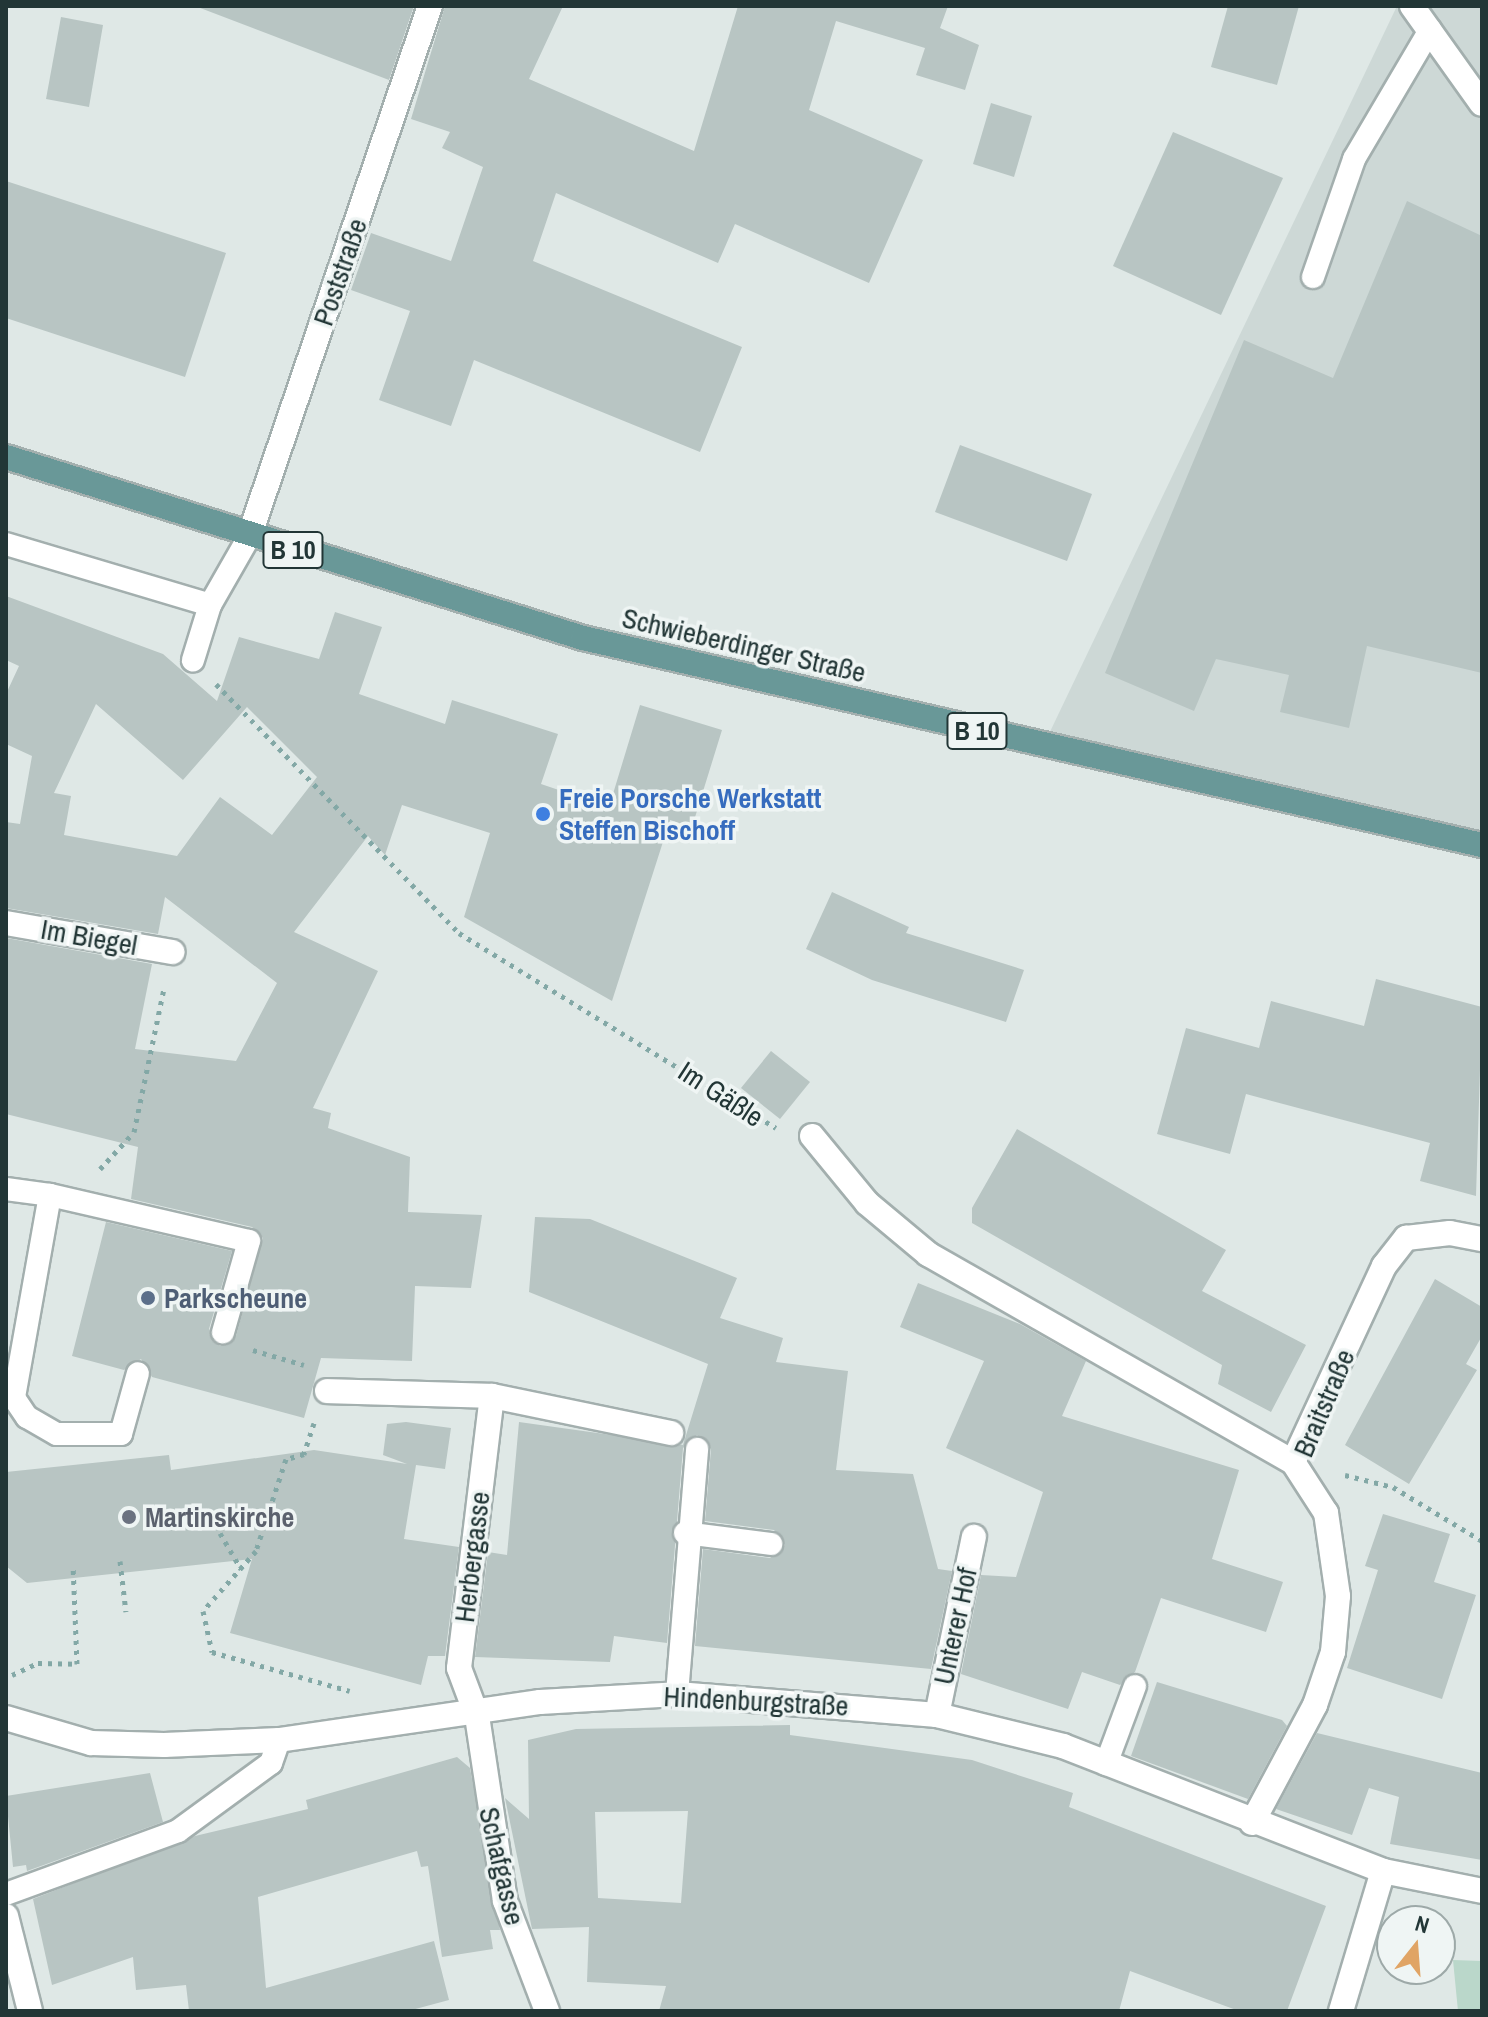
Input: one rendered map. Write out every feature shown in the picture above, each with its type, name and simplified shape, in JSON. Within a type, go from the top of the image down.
[{"type":"main road","name":"Schwieberdinger Straße","points":[[6,457],[249,537],[583,638],[1482,845]]},
{"type":"street","name":"Poststraße","points":[[249,537],[430,6]]},
{"type":"street","points":[[1412,6],[1482,104]]},
{"type":"street","name":"Im Biegel","points":[[6,923],[172,952]]},
{"type":"street","points":[[812,1136],[867,1203],[928,1254],[1293,1462]]},
{"type":"street","name":"Braitstraße","points":[[1252,1823],[1315,1705],[1333,1652],[1338,1596],[1326,1513],[1293,1462],[1384,1266],[1406,1238],[1450,1233],[1482,1239]]},
{"type":"street","points":[[322,1380],[492,1396],[671,1433]]},
{"type":"street","name":"Herbergasse","points":[[477,1716],[459,1668],[492,1396]]},
{"type":"street","name":"Unterer Hof","points":[[937,1715],[974,1537]]},
{"type":"street","name":"Hindenburgstraße","points":[[6,1718],[91,1743],[279,1740],[477,1716],[540,1702],[677,1694],[937,1715],[1001,1727],[1106,1764],[1252,1823],[1383,1871],[1482,1891]]},
{"type":"street","name":"Schafgasse","points":[[477,1716],[505,1901],[547,2011]]},
{"type":"street","points":[[1341,2011],[1383,1871]]},
{"type":"street","points":[[6,1916],[30,2011]]},
{"type":"lane","points":[[1313,277],[1354,159],[1430,30]]},
{"type":"lane","points":[[193,660],[210,605],[249,537]]},
{"type":"lane","points":[[6,544],[210,605]]},
{"type":"lane","points":[[6,1189],[50,1195],[249,1241],[223,1332]]},
{"type":"lane","points":[[50,1195],[12,1340],[14,1398],[27,1417],[57,1434],[121,1434],[138,1373]]},
{"type":"lane","points":[[677,1694],[685,1533],[697,1449]]},
{"type":"lane","points":[[685,1533],[771,1544]]},
{"type":"lane","points":[[1106,1764],[1135,1686]]},
{"type":"lane","points":[[6,1894],[178,1831],[271,1763],[279,1740]]},
{"type":"path","name":"Im Gäßle","points":[[193,660],[459,933],[689,1072],[763,1126],[812,1136]]},
{"type":"path","points":[[50,1195],[112,1162],[134,1132],[172,952]]},
{"type":"path","points":[[246,1348],[322,1380]]},
{"type":"path","points":[[312,1432],[304,1454],[286,1459],[256,1551],[203,1611],[212,1652],[363,1696]]},
{"type":"path","points":[[1293,1462],[1393,1487],[1482,1541]]},
{"type":"path","points":[[220,1533],[241,1569]]},
{"type":"path","points":[[120,1561],[126,1612]]},
{"type":"path","points":[[12,1675],[38,1663],[77,1664],[73,1566]]},
{"type":"shaded area","points":[[1397,6],[1482,6],[1482,835],[1047,738]]},
{"type":"green space","points":[[1456,1960],[1482,1961],[1482,2011],[1458,2011]]},
{"type":"building","points":[[195,6],[414,6],[389,80]]},
{"type":"building","points":[[445,6],[563,6],[529,79],[694,151],[738,6],[948,6],[940,28],[979,45],[965,90],[916,75],[925,48],[836,21],[809,110],[923,160],[869,283],[735,224],[718,263],[556,193],[533,261],[742,347],[700,452],[474,360],[451,426],[379,400],[410,311],[351,290],[371,233],[451,261],[483,167],[442,148],[450,132],[411,119]]},
{"type":"building","points":[[1228,6],[1299,6],[1277,85],[1211,67]]},
{"type":"building","points":[[61,17],[103,25],[89,107],[46,99]]},
{"type":"building","points":[[991,103],[1032,116],[1014,177],[973,164]]},
{"type":"building","points":[[1173,132],[1283,178],[1221,315],[1113,266]]},
{"type":"building","points":[[6,181],[226,253],[185,377],[6,318]]},
{"type":"building","points":[[1407,201],[1482,236],[1482,673],[1367,646],[1349,728],[1280,712],[1289,675],[1216,659],[1194,711],[1105,673],[1244,340],[1333,378]]},
{"type":"building","points":[[960,445],[1092,494],[1067,561],[935,512]]},
{"type":"building","points":[[6,596],[163,654],[217,701],[239,637],[319,659],[335,612],[382,627],[359,694],[445,724],[452,700],[558,734],[541,784],[609,807],[640,705],[722,730],[692,827],[670,820],[612,1001],[464,917],[490,833],[402,805],[385,855],[368,836],[294,932],[378,971],[313,1108],[331,1113],[328,1128],[410,1157],[408,1212],[482,1215],[471,1288],[415,1286],[412,1361],[321,1358],[304,1418],[152,1377],[141,1359],[124,1370],[72,1356],[106,1222],[232,1251],[209,1329],[220,1346],[236,1336],[263,1238],[252,1227],[131,1199],[138,1147],[6,1114],[6,938],[152,964],[135,1049],[236,1061],[277,983],[165,897],[158,934],[6,908],[6,822],[20,824],[32,756],[6,744],[6,694],[19,666],[6,660]],"holes":[[[96,704],[183,780],[247,707],[317,777],[272,835],[220,797],[177,856],[64,835],[71,796],[54,793]]]},
{"type":"building","points":[[832,892],[909,927],[906,933],[1024,970],[1006,1022],[872,980],[806,949]]},
{"type":"building","points":[[1376,979],[1482,1007],[1476,1196],[1420,1181],[1430,1143],[1246,1094],[1230,1154],[1157,1134],[1186,1028],[1259,1048],[1271,1001],[1364,1026]]},
{"type":"building","points":[[771,1051],[810,1082],[780,1119],[741,1088]]},
{"type":"building","points":[[1017,1129],[1226,1250],[1202,1291],[1306,1345],[1271,1412],[1218,1384],[1222,1365],[972,1223],[972,1208]]},
{"type":"building","points":[[535,1217],[590,1219],[737,1278],[720,1318],[783,1338],[776,1362],[848,1371],[836,1470],[913,1474],[938,1569],[952,1571],[931,1669],[695,1646],[703,1549],[770,1558],[785,1545],[774,1530],[705,1521],[711,1449],[697,1435],[683,1448],[667,1643],[614,1636],[610,1662],[475,1657],[488,1552],[507,1555],[519,1422],[683,1445],[708,1364],[529,1292]]},
{"type":"building","points":[[1435,1279],[1482,1307],[1482,1336],[1466,1364],[1477,1370],[1409,1484],[1345,1445]]},
{"type":"building","points":[[918,1283],[1020,1324],[1086,1361],[1062,1416],[1239,1470],[1212,1559],[1283,1582],[1266,1632],[1161,1598],[1135,1672],[1120,1685],[1082,1672],[1068,1709],[961,1674],[981,1575],[1016,1577],[1043,1492],[946,1448],[984,1361],[900,1327]]},
{"type":"building","points":[[406,1422],[451,1428],[445,1469],[416,1465],[404,1539],[459,1547],[445,1656],[428,1656],[421,1685],[230,1633],[252,1559],[27,1583],[6,1566],[6,1472],[169,1455],[171,1470],[314,1450],[407,1464],[383,1455],[387,1424]]},
{"type":"building","points":[[1383,1514],[1450,1534],[1434,1582],[1476,1595],[1442,1699],[1347,1668],[1378,1570],[1365,1566]]},
{"type":"building","points":[[1157,1682],[1282,1720],[1287,1726],[1248,1799],[1131,1756]]},
{"type":"building","points":[[790,1725],[790,1735],[972,1760],[1073,1793],[1069,1807],[1326,1906],[1287,2011],[1239,2011],[1130,1971],[1119,2011],[659,2011],[666,1986],[587,1982],[589,1927],[532,1929],[505,1798],[529,1819],[528,1740],[576,1729]],"holes":[[[688,1811],[681,1903],[598,1898],[595,1812]]]},
{"type":"building","points":[[1317,1733],[1482,1773],[1482,1860],[1390,1844],[1399,1797],[1369,1788],[1352,1835],[1276,1809]]},
{"type":"building","points":[[457,1757],[470,1768],[500,1930],[490,1930],[493,1949],[442,1957],[428,1866],[421,1867],[417,1851],[258,1897],[266,1988],[434,1941],[449,2000],[408,2011],[189,2011],[186,1985],[136,1990],[133,1957],[52,1985],[33,1899],[195,1836],[308,1809],[306,1800]]},
{"type":"building","points":[[150,1773],[163,1822],[27,1871],[26,1865],[13,1867],[6,1796]]},
{"type":"place","name":"Freie Porsche Werkstatt Steffen Bischoff","points":[[543,814]]},
{"type":"place","name":"Parkscheune","points":[[148,1298]]},
{"type":"place","name":"Martinskirche","points":[[129,1517]]}]
